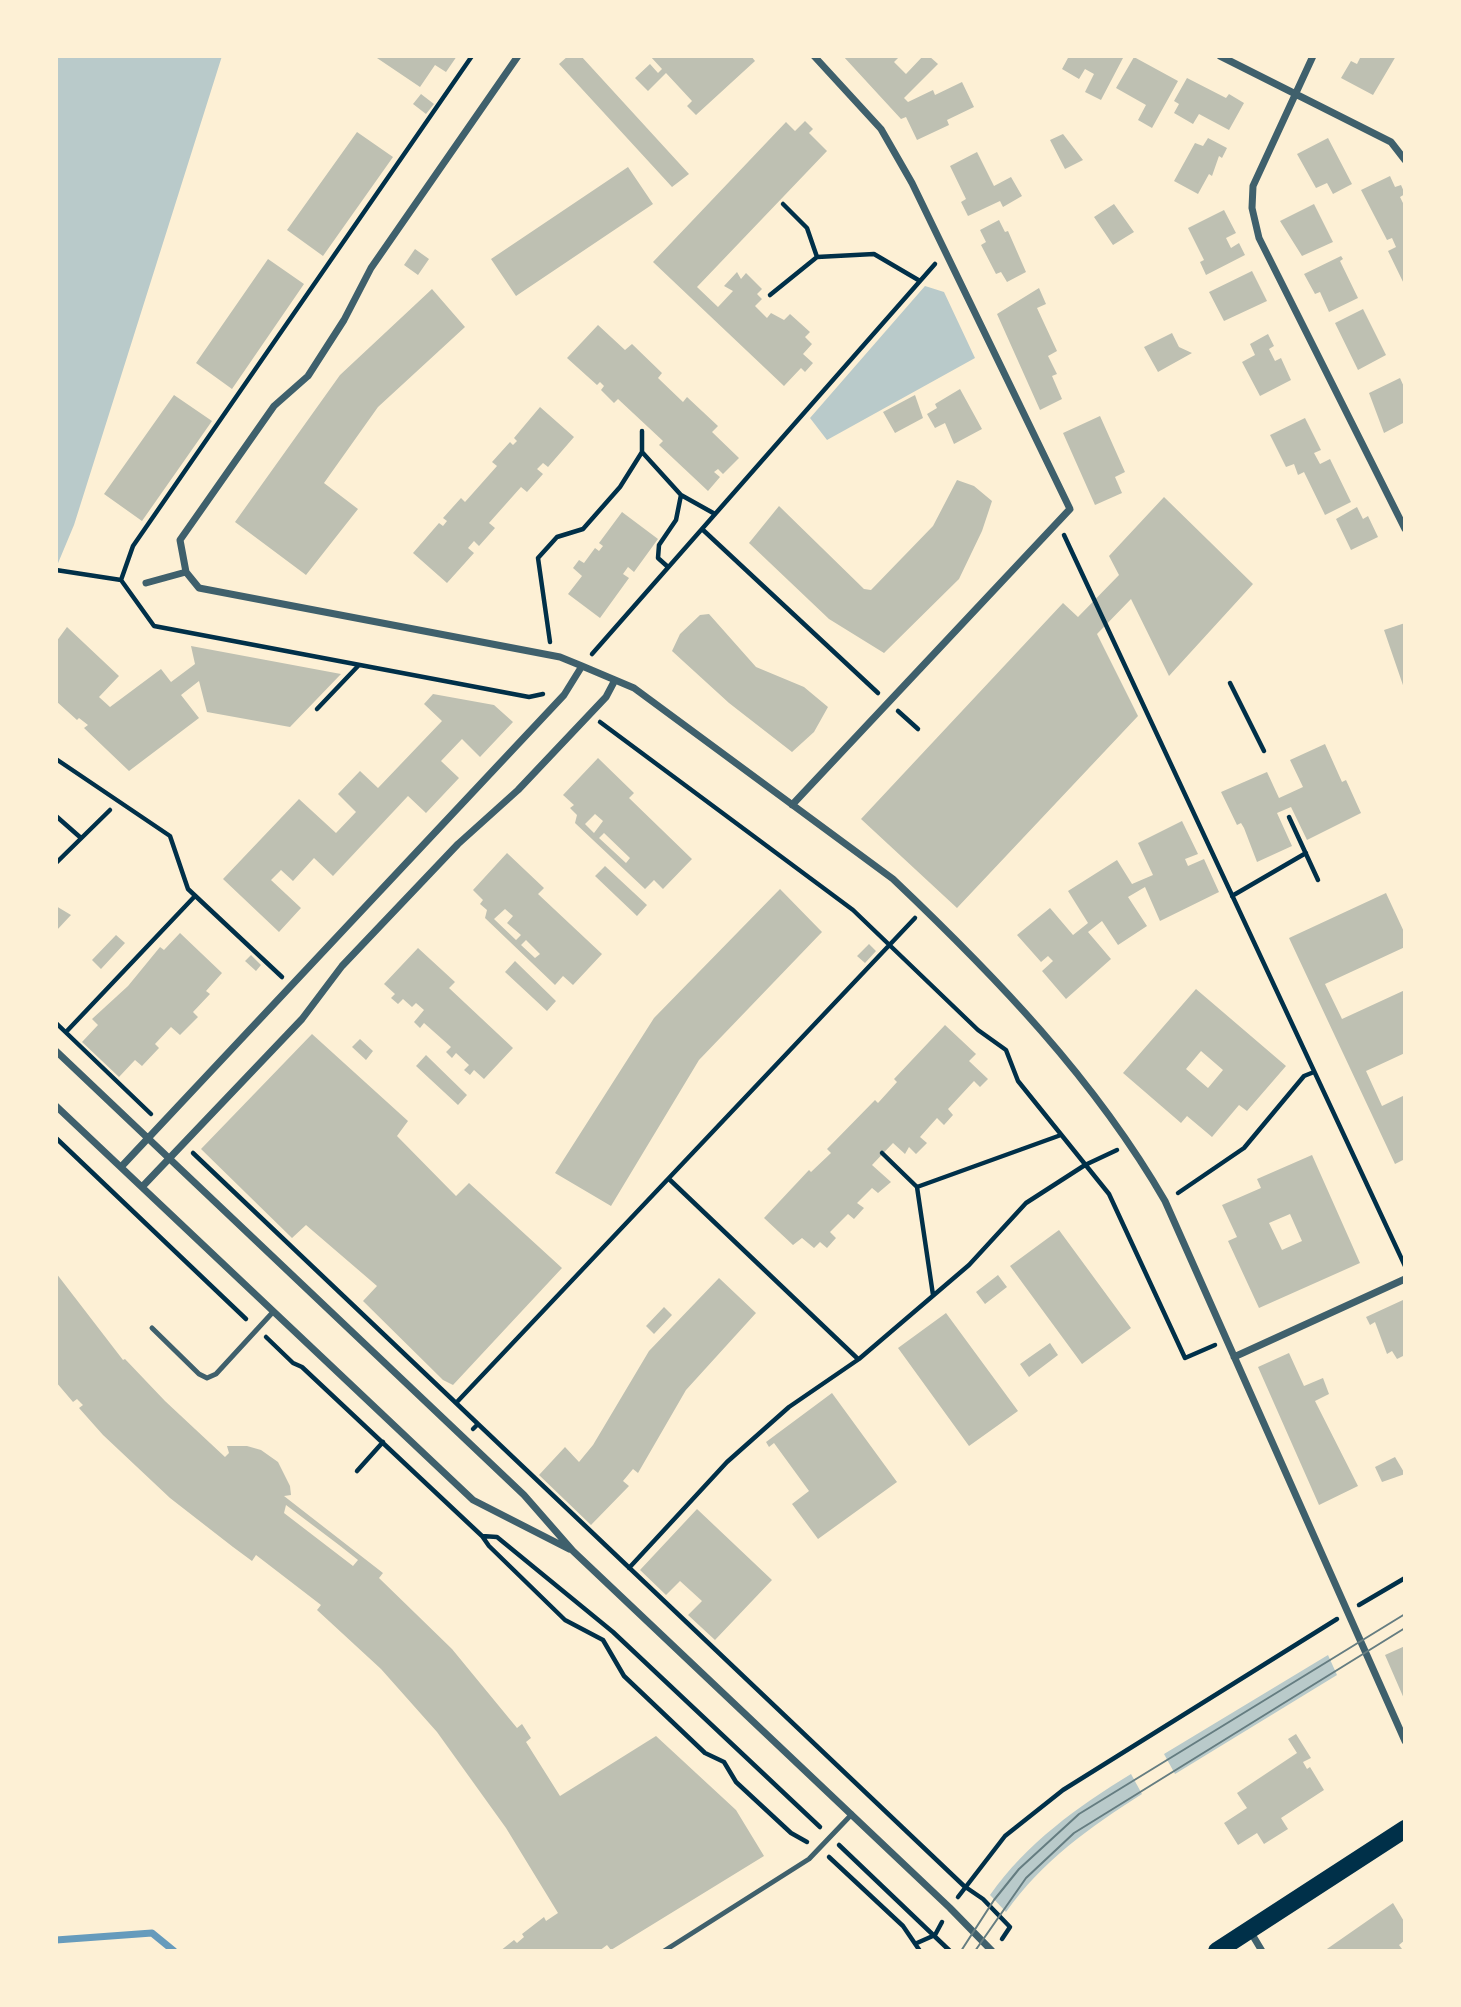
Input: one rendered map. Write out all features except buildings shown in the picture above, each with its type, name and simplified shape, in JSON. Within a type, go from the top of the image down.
[{"type":"main road","points":[[1217,1951],[1405,1829]]},
{"type":"street","points":[[517,56],[371,268],[344,320],[308,376],[274,406],[180,540],[186,572],[199,588],[552,656],[634,688],[893,879],[925,909],[996,980],[1079,1075],[1131,1144],[1165,1201],[1405,1741]]},
{"type":"street","points":[[792,805],[1070,509],[945,252],[881,129],[814,56]]},
{"type":"street","points":[[1220,56],[1391,142],[1405,160]]},
{"type":"street","points":[[1313,56],[1253,186],[1252,208],[1259,238],[1405,529]]},
{"type":"street","points":[[146,583],[186,572]]},
{"type":"street","points":[[121,1167],[564,695],[582,666]]},
{"type":"street","points":[[142,1187],[302,1018],[342,966],[440,862],[518,790],[606,697],[615,680]]},
{"type":"street","points":[[56,1051],[465,1438],[524,1495],[573,1551],[852,1814],[992,1951]]},
{"type":"street","points":[[56,1106],[488,1510],[573,1551]]},
{"type":"street","points":[[1234,1357],[1405,1279]]},
{"type":"street","points":[[1250,1930],[1262,1951]]},
{"type":"lane","points":[[152,1328],[199,1374],[207,1378],[216,1374],[274,1312]]},
{"type":"lane","points":[[664,1951],[820,1849],[852,1814]]},
{"type":"path","points":[[121,580],[133,546],[472,56]]},
{"type":"path","points":[[783,204],[807,228],[817,257]]},
{"type":"path","points":[[582,666],[945,252]]},
{"type":"path","points":[[770,295],[817,257],[874,254],[920,281]]},
{"type":"path","points":[[552,656],[538,558],[557,537],[583,529],[620,487],[642,452],[642,431]]},
{"type":"path","points":[[642,452],[681,495],[715,514]]},
{"type":"path","points":[[668,567],[658,558],[659,545],[676,520],[681,495]]},
{"type":"path","points":[[1058,522],[1405,1267]]},
{"type":"path","points":[[702,529],[918,729]]},
{"type":"path","points":[[56,570],[146,583]]},
{"type":"path","points":[[121,580],[154,626],[530,697],[558,691],[564,695]]},
{"type":"path","points":[[317,709],[359,665]]},
{"type":"path","points":[[1230,683],[1264,751]]},
{"type":"path","points":[[590,714],[853,910],[978,1030],[1006,1050],[1018,1081],[1109,1194],[1185,1358],[1227,1340]]},
{"type":"path","points":[[56,760],[170,836],[188,889],[290,984]]},
{"type":"path","points":[[56,863],[110,810]]},
{"type":"path","points":[[56,816],[81,838]]},
{"type":"path","points":[[1289,817],[1318,880]]},
{"type":"path","points":[[1232,896],[1306,853]]},
{"type":"path","points":[[66,1032],[195,895]]},
{"type":"path","points":[[456,1403],[925,909]]},
{"type":"path","points":[[56,1023],[161,1123]]},
{"type":"path","points":[[1165,1201],[1244,1148],[1304,1076],[1314,1072]]},
{"type":"path","points":[[917,1187],[1061,1135]]},
{"type":"path","points":[[56,1138],[293,1363],[303,1367],[424,1480],[565,1619],[603,1640],[624,1676],[705,1753],[724,1762],[736,1782],[791,1833],[820,1849],[903,1926],[920,1951]]},
{"type":"path","points":[[182,1143],[964,1886],[983,1899],[1010,1927],[999,1943]]},
{"type":"path","points":[[629,1568],[727,1462],[789,1407],[859,1359],[970,1265],[1026,1203],[1085,1165],[1131,1144]]},
{"type":"path","points":[[882,1153],[917,1187],[933,1296]]},
{"type":"path","points":[[668,1179],[859,1359]]},
{"type":"path","points":[[465,1438],[478,1424]]},
{"type":"path","points":[[356,1471],[383,1442]]},
{"type":"path","points":[[424,1480],[438,1466]]},
{"type":"path","points":[[482,1536],[497,1537],[613,1632],[948,1950]]},
{"type":"path","points":[[917,1943],[935,1935],[964,1886],[1005,1836],[1063,1790],[1405,1578]]},
{"type":"shaded area","points":[[56,56],[222,56],[74,525],[56,568]]},
{"type":"shaded area","points":[[925,286],[944,292],[975,358],[827,440],[810,418]]},
{"type":"shaded area","points":[[1328,1655],[1337,1675],[1175,1774],[1164,1754]]},
{"type":"shaded area","points":[[1131,1774],[1142,1794],[1068,1846],[1035,1877],[1006,1912],[990,1895],[1004,1876],[1054,1827]]},
{"type":"waterway","points":[[56,1940],[152,1933],[174,1951]]},
{"type":"tram line","points":[[961,1951],[994,1900],[1019,1869],[1079,1814],[1405,1614]]},
{"type":"tram line","points":[[975,1951],[1026,1878],[1074,1833],[1405,1628]]}]
